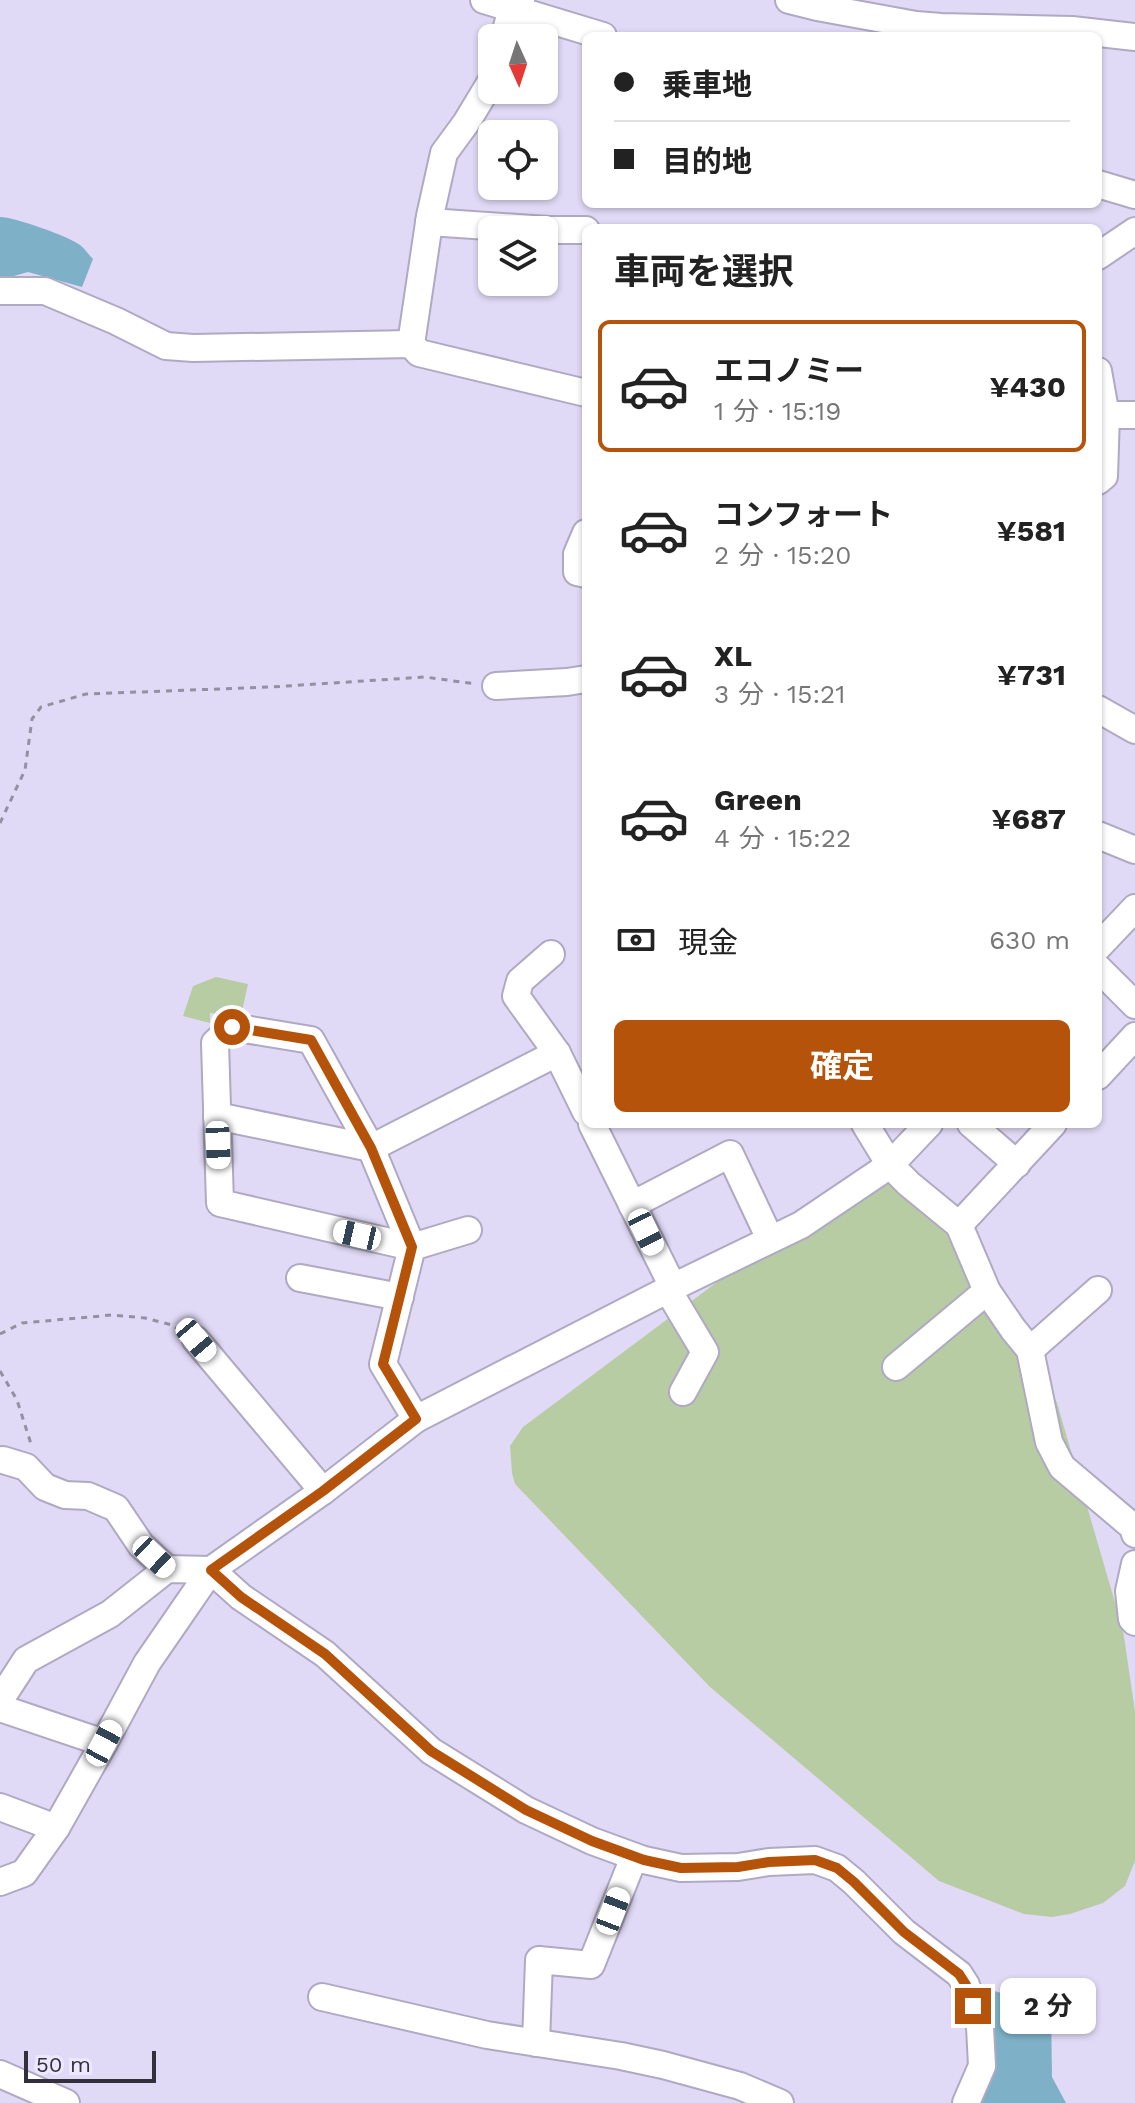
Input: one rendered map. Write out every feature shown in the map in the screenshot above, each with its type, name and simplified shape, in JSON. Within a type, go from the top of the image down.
[{"type":"street","points":[[484,0],[516,4],[592,32]]},
{"type":"street","points":[[789,0],[916,25],[1090,32]]},
{"type":"street","points":[[509,24],[516,4]]},
{"type":"street","points":[[1102,33],[1135,37]]},
{"type":"street","points":[[411,344],[429,222],[444,153],[478,103]]},
{"type":"street","points":[[1102,185],[1135,195]]},
{"type":"street","points":[[429,222],[582,230]]},
{"type":"street","points":[[1102,253],[1135,231]]},
{"type":"street","points":[[0,291],[45,291],[166,346],[411,344],[419,353],[582,392]]},
{"type":"street","points":[[1102,478],[1102,416],[1135,415]]},
{"type":"street","points":[[582,542],[577,554],[577,572],[582,573]]},
{"type":"street","points":[[496,686],[582,680]]},
{"type":"street","points":[[1102,711],[1135,730]]},
{"type":"street","points":[[1102,837],[1135,850]]},
{"type":"street","points":[[1102,943],[1135,908]]},
{"type":"street","points":[[551,954],[520,981],[516,996],[557,1053],[582,1104]]},
{"type":"street","points":[[1102,972],[1135,1005]]},
{"type":"street","points":[[416,1419],[383,1364],[412,1247],[371,1148],[311,1040],[232,1027],[215,1043],[220,1203],[412,1247],[468,1230]]},
{"type":"street","points":[[1102,1072],[1135,1036]]},
{"type":"street","points":[[217,1116],[371,1148],[557,1053]]},
{"type":"street","points":[[594,1128],[671,1289],[705,1352],[683,1392]]},
{"type":"street","points":[[867,1128],[890,1165],[959,1225],[987,1291],[1030,1350],[1049,1442],[1062,1467],[1134,1529]]},
{"type":"street","points":[[0,1882],[24,1873],[56,1828],[147,1663],[211,1570],[323,1491],[416,1419],[801,1225],[890,1165],[925,1128]]},
{"type":"street","points":[[976,1128],[1017,1164]]},
{"type":"street","points":[[959,1225],[1049,1128]]},
{"type":"street","points":[[632,1205],[730,1154],[770,1239]]},
{"type":"street","points":[[300,1278],[400,1297]]},
{"type":"street","points":[[1030,1350],[1098,1290]]},
{"type":"street","points":[[896,1367],[987,1291]]},
{"type":"street","points":[[196,1340],[323,1491]]},
{"type":"street","points":[[14,1463],[45,1487],[65,1495],[88,1496],[116,1508],[141,1545],[167,1569]]},
{"type":"street","points":[[1135,1564],[1129,1591],[1135,1622]]},
{"type":"street","points":[[0,1700],[26,1660],[110,1614],[167,1569],[211,1570],[241,1597],[325,1654],[431,1751],[526,1810],[634,1857],[681,1868],[815,1860],[837,1868],[904,1932],[959,1974],[966,1985],[980,2027],[982,2066],[966,2103]]},
{"type":"street","points":[[0,1708],[104,1743]]},
{"type":"street","points":[[0,1807],[56,1828]]},
{"type":"street","points":[[536,2043],[539,1960],[591,1965],[634,1857]]},
{"type":"street","points":[[322,1997],[487,2035],[663,2065],[740,2086],[780,2103]]},
{"type":"street","points":[[0,2074],[66,2103]]},
{"type":"path","points":[[0,823],[25,770],[32,719],[41,707],[86,694],[425,677],[496,686]]},
{"type":"path","points":[[0,1334],[22,1323],[112,1315],[145,1318],[172,1325],[196,1340]]},
{"type":"path","points":[[0,1371],[17,1400],[31,1444],[14,1463]]},
{"type":"green space","points":[[216,977],[248,984],[241,1016],[210,1013],[210,1023],[183,1016],[193,986]]},
{"type":"green space","points":[[892,1180],[968,1244],[1003,1296],[1057,1403],[1123,1630],[1135,1711],[1135,1861],[1125,1886],[1103,1903],[1070,1914],[1052,1917],[1024,1914],[939,1881],[710,1687],[515,1484],[512,1473],[510,1446],[523,1427],[843,1188]]},
{"type":"water","points":[[0,217],[41,228],[80,245],[93,259],[82,287],[28,272],[0,280]]},
{"type":"water","points":[[971,1985],[1051,2006],[1052,2077],[1066,2103],[971,2103]]},
{"type":"route","points":[[232,1027],[311,1040],[371,1148],[412,1247],[383,1364],[416,1419],[323,1491],[211,1570],[241,1597],[325,1654],[431,1751],[526,1810],[592,1841],[644,1860],[681,1868],[815,1860],[837,1868],[904,1932],[959,1974],[973,2006]]}]
